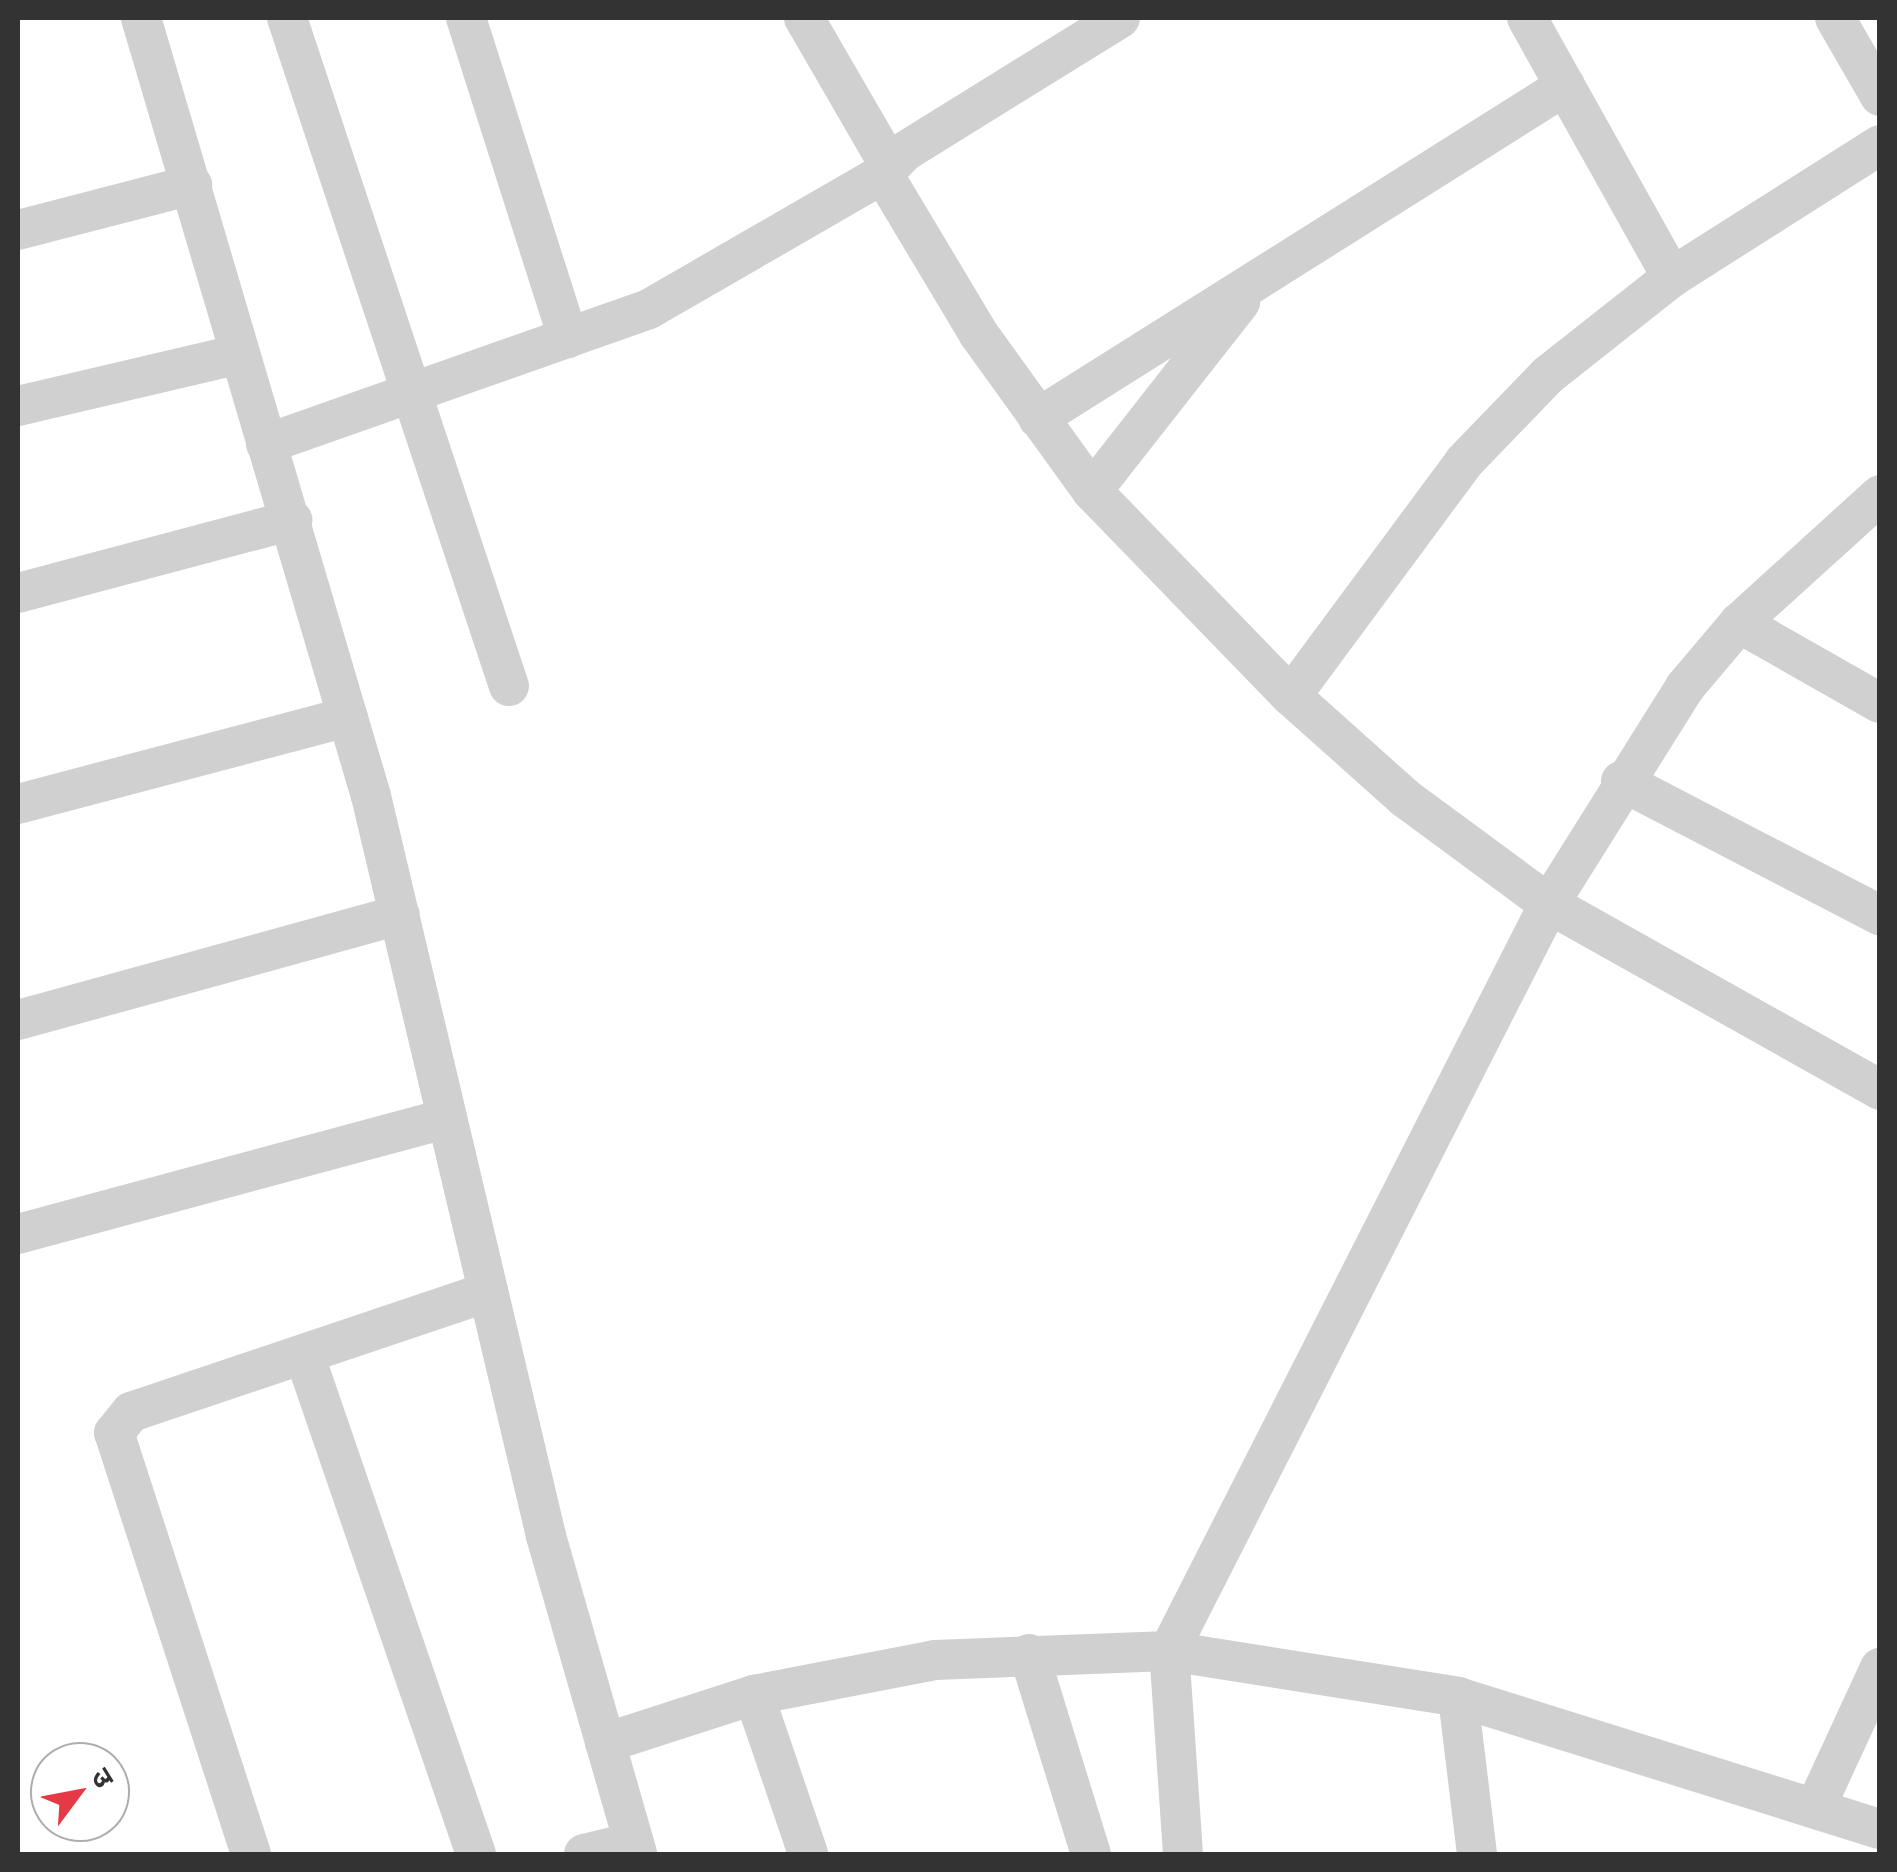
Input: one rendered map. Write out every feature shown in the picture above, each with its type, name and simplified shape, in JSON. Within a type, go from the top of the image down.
[{"type":"street","points":[[141,18],[348,718],[400,915],[488,1292],[636,1848],[584,1854]]},
{"type":"street","points":[[287,18],[405,394],[509,686]]},
{"type":"street","points":[[466,18],[568,338]]},
{"type":"street","points":[[804,18],[885,168],[1038,418],[1092,491],[1291,696],[1405,798],[1549,904],[1880,1090]]},
{"type":"street","points":[[266,444],[649,308],[885,168],[1120,18]]},
{"type":"street","points":[[1527,18],[1672,278]]},
{"type":"street","points":[[1835,18],[1880,96]]},
{"type":"street","points":[[1038,418],[1565,86]]},
{"type":"street","points":[[1291,696],[1504,417],[1672,278],[1880,145]]},
{"type":"street","points":[[18,230],[192,185]]},
{"type":"street","points":[[1092,491],[1258,279]]},
{"type":"street","points":[[18,406],[240,354]]},
{"type":"street","points":[[1183,1854],[1169,1651],[1549,904],[1622,780],[1740,623],[1880,495]]},
{"type":"street","points":[[18,593],[292,520]]},
{"type":"street","points":[[1740,623],[1880,703]]},
{"type":"street","points":[[18,804],[348,718]]},
{"type":"street","points":[[1622,780],[1880,914]]},
{"type":"street","points":[[18,1020],[400,915]]},
{"type":"street","points":[[18,1234],[447,1118]]},
{"type":"street","points":[[252,1854],[114,1432],[131,1412],[488,1292]]},
{"type":"street","points":[[304,1354],[476,1854]]},
{"type":"street","points":[[606,1743],[754,1694],[935,1660],[1169,1651],[1458,1697],[1818,1802],[1880,1829]]},
{"type":"street","points":[[1029,1654],[1092,1854]]},
{"type":"street","points":[[1818,1802],[1880,1668]]},
{"type":"street","points":[[754,1694],[808,1854]]},
{"type":"street","points":[[1458,1697],[1477,1854]]}]
